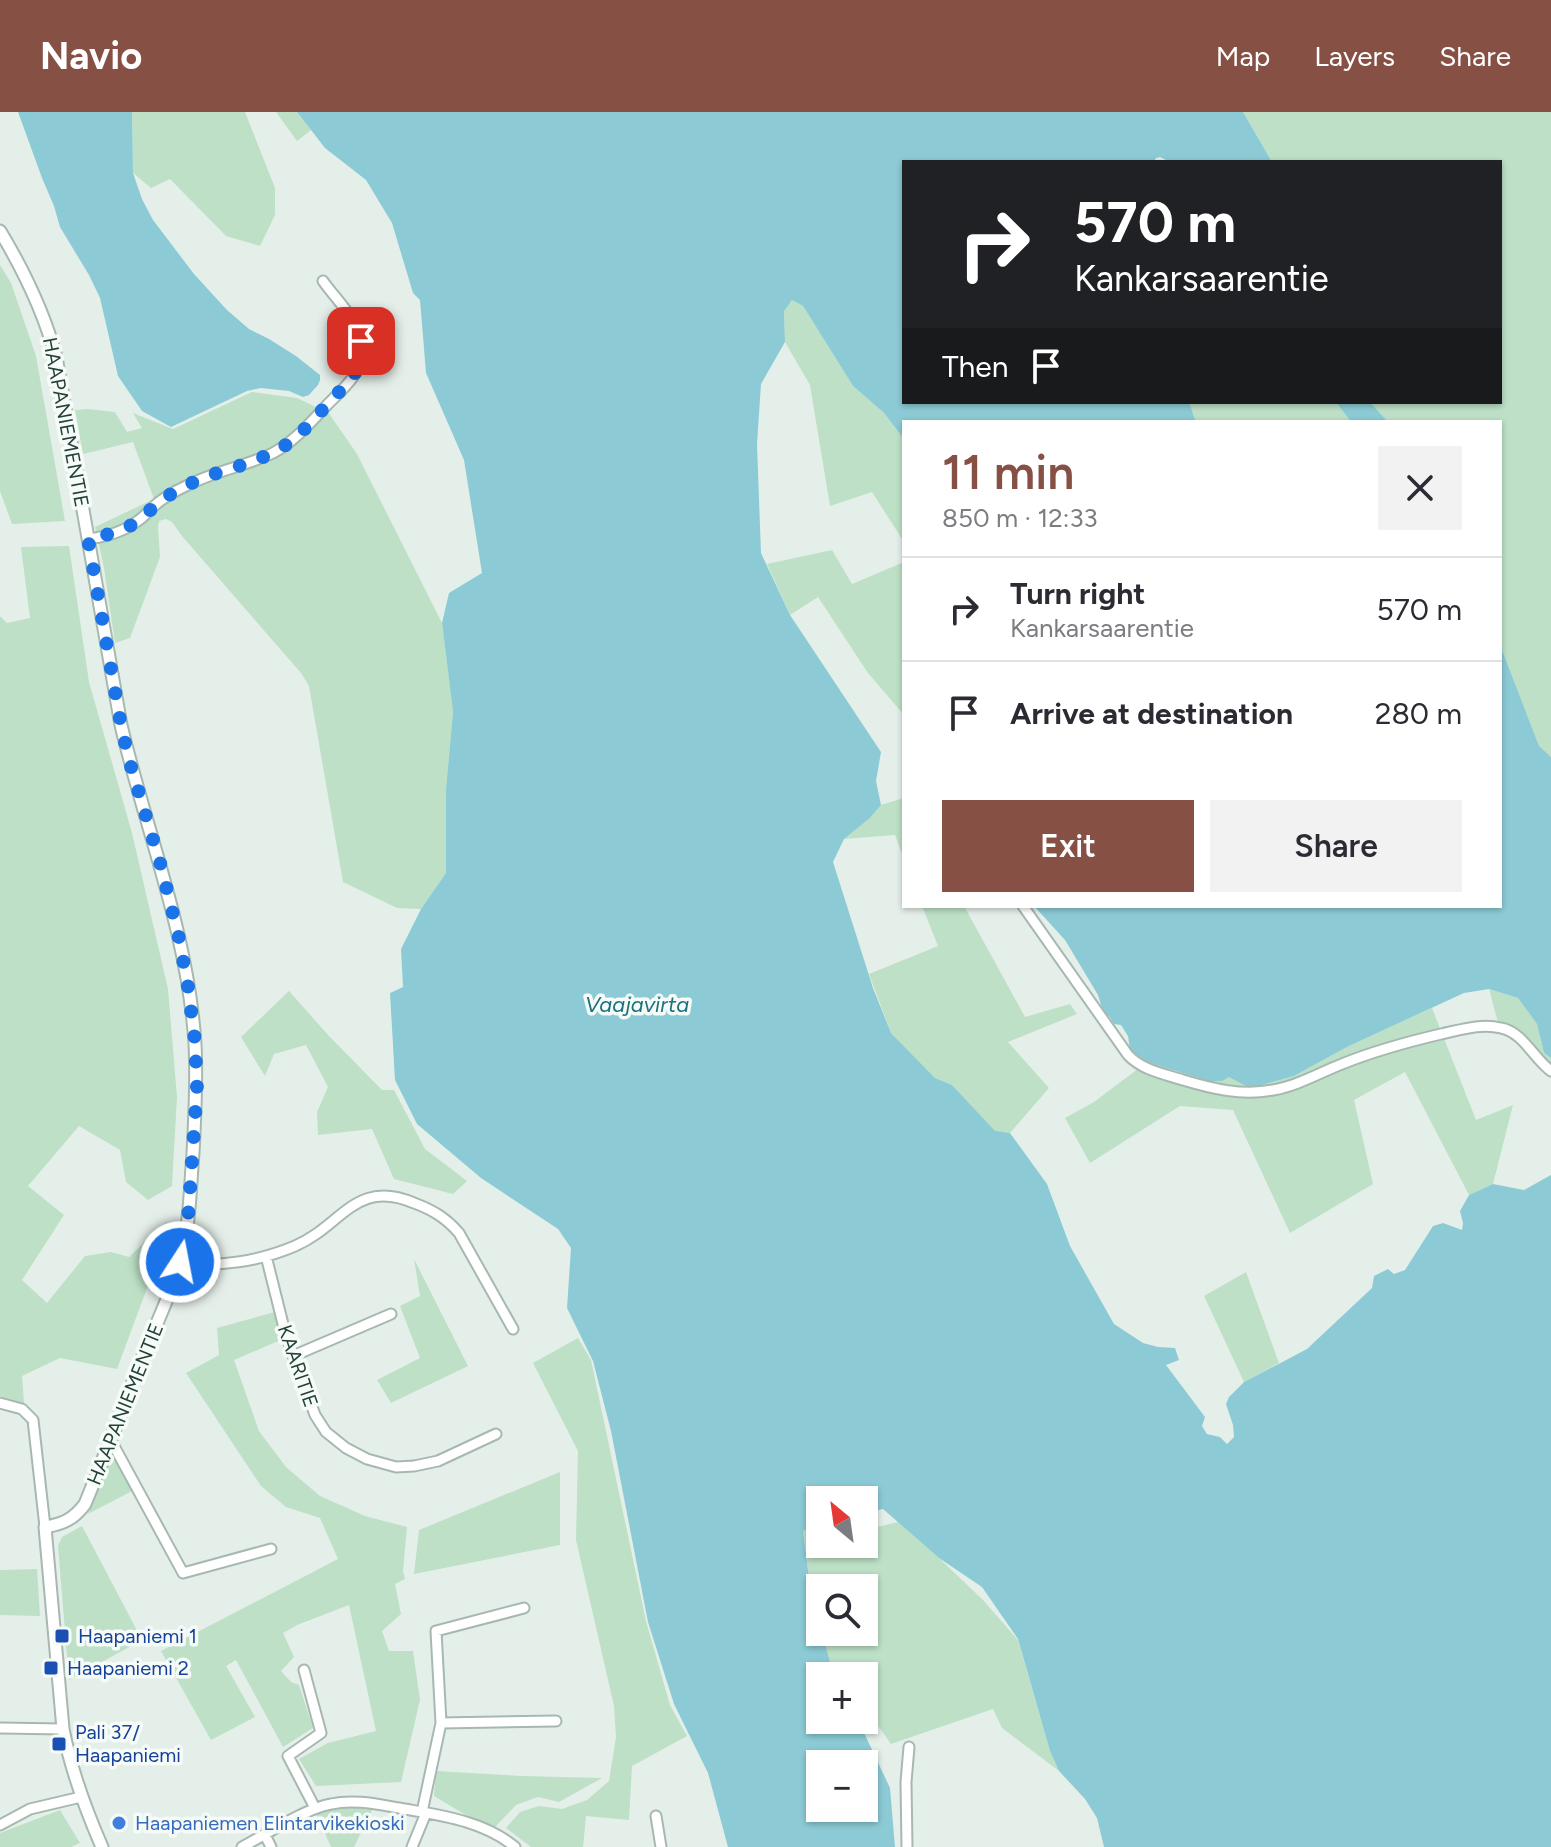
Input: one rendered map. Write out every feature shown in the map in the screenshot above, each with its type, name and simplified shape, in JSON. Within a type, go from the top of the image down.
[{"type":"street","name":"HAAPANIEMENTIE","points":[[0,231],[34,294],[53,346],[121,725],[179,938],[195,1041],[197,1088],[187,1233],[180,1262],[85,1504],[66,1522],[45,1527]]},
{"type":"street","points":[[88,539],[127,528],[164,498],[189,484],[274,452],[299,435],[344,388],[354,376],[361,353],[360,334],[323,281]]},
{"type":"street","points":[[1024,908],[1133,1061],[1216,1090],[1273,1090],[1409,1041],[1489,1026],[1505,1028],[1551,1071]]},
{"type":"street","points":[[180,1262],[217,1264],[266,1256],[296,1246],[318,1234],[356,1204],[376,1195],[392,1195],[435,1211],[449,1221],[459,1233],[513,1329]]},
{"type":"street","name":"KAARITIE","points":[[266,1256],[293,1356],[315,1415],[326,1432],[346,1448],[367,1459],[396,1467],[414,1466],[438,1461],[496,1434]]},
{"type":"street","points":[[293,1356],[391,1314]]},
{"type":"street","points":[[0,1403],[22,1409],[33,1420],[63,1729],[81,1797],[102,1847]]},
{"type":"street","points":[[109,1443],[114,1446],[183,1573],[271,1549]]},
{"type":"street","points":[[412,1847],[424,1812],[441,1723],[436,1631],[524,1608]]},
{"type":"street","points":[[304,1670],[321,1733],[288,1756],[315,1808]]},
{"type":"street","points":[[441,1723],[556,1721]]},
{"type":"street","points":[[0,1728],[63,1729]]},
{"type":"street","points":[[907,1847],[909,1747]]},
{"type":"street","points":[[0,1825],[30,1809],[81,1797]]},
{"type":"street","points":[[242,1847],[315,1808],[345,1801],[464,1821],[515,1847]]},
{"type":"street","points":[[656,1816],[661,1847]]},
{"type":"street","points":[[265,1835],[271,1847]]},
{"type":"green space","points":[[132,112],[245,112],[275,188],[275,215],[260,246],[226,236],[170,179],[151,188],[133,173]]},
{"type":"green space","points":[[276,112],[297,112],[311,130],[297,141]]},
{"type":"green space","points":[[1243,112],[1551,112],[1551,757],[1539,747],[1502,650],[1502,420],[1386,420],[1372,404],[1502,404],[1502,160],[1271,160]]},
{"type":"green space","points":[[0,265],[11,283],[36,356],[65,521],[12,524],[0,491]]},
{"type":"green space","points":[[792,300],[803,306],[853,386],[884,413],[902,436],[902,539],[872,492],[830,506],[810,385],[785,342],[784,310]]},
{"type":"green space","points":[[252,392],[297,398],[318,408],[295,433],[251,459],[222,465],[155,499],[165,502],[302,437],[328,412],[357,454],[442,623],[453,712],[446,789],[446,873],[421,909],[397,908],[343,882],[309,686],[172,522],[166,519],[159,521],[160,557],[130,638],[115,643],[95,527],[154,499],[133,442],[83,454],[75,410],[115,412],[127,432],[142,428],[133,413],[173,429]]},
{"type":"green space","points":[[1190,404],[1338,404],[1350,420],[1195,420]]},
{"type":"green space","points":[[69,546],[89,682],[132,833],[168,989],[177,1097],[172,1186],[148,1200],[126,1182],[120,1150],[79,1126],[28,1186],[64,1215],[22,1280],[47,1303],[85,1256],[111,1252],[129,1257],[167,1221],[153,1272],[117,1369],[60,1358],[22,1376],[24,1403],[0,1396],[0,616],[7,623],[30,618],[21,547]]},
{"type":"green space","points":[[832,550],[852,584],[902,563],[902,713],[868,673],[818,597],[790,615],[767,564]]},
{"type":"green space","points":[[902,799],[902,854],[895,835],[844,839],[881,805]]},
{"type":"green space","points":[[923,908],[965,908],[1025,1017],[1070,1004],[1077,1014],[1008,1042],[1049,1088],[1010,1133],[995,1132],[952,1085],[935,1078],[891,1033],[869,974],[938,946]]},
{"type":"green space","points":[[1489,989],[1518,998],[1537,1024],[1544,1053],[1551,1058],[1551,1077],[1521,1045],[1500,1030]]},
{"type":"green space","points":[[289,991],[382,1090],[394,1090],[425,1149],[467,1181],[453,1194],[394,1179],[372,1129],[318,1135],[317,1112],[328,1087],[306,1045],[274,1054],[265,1076],[241,1037]]},
{"type":"green space","points":[[1432,1008],[1476,1120],[1513,1105],[1493,1184],[1469,1195],[1405,1072],[1354,1100],[1373,1184],[1290,1233],[1233,1110],[1180,1106],[1090,1163],[1065,1118],[1094,1102],[1147,1062],[1209,1081],[1229,1077],[1294,1076],[1347,1047]]},
{"type":"green space","points":[[414,1259],[468,1366],[391,1403],[377,1380],[420,1358],[400,1306],[420,1296]]},
{"type":"green space","points":[[1246,1272],[1279,1363],[1244,1382],[1204,1296]]},
{"type":"green space","points":[[275,1312],[283,1339],[234,1360],[259,1431],[286,1467],[320,1496],[365,1516],[407,1527],[405,1579],[395,1584],[401,1614],[382,1631],[389,1651],[413,1651],[420,1700],[401,1782],[316,1786],[299,1759],[328,1743],[376,1731],[349,1605],[283,1633],[294,1657],[281,1671],[291,1682],[299,1685],[313,1728],[283,1747],[236,1660],[226,1666],[255,1717],[211,1740],[161,1651],[338,1559],[320,1518],[286,1507],[261,1486],[186,1373],[219,1355],[217,1328]]},
{"type":"green space","points":[[578,1338],[591,1360],[646,1621],[670,1705],[687,1736],[632,1766],[629,1820],[586,1816],[583,1847],[531,1847],[506,1828],[520,1812],[539,1806],[562,1809],[587,1800],[609,1781],[616,1737],[614,1706],[576,1540],[578,1451],[533,1363]]},
{"type":"green space","points":[[113,1453],[134,1490],[88,1514]]},
{"type":"green space","points":[[560,1472],[560,1545],[414,1574],[419,1530]]},
{"type":"green space","points":[[898,1522],[983,1600],[1018,1640],[1050,1751],[1059,1771],[1002,1728],[993,1709],[891,1744],[878,1726],[878,1662],[830,1662],[826,1646],[878,1646],[878,1574],[809,1574],[807,1558],[878,1558],[878,1527]]},
{"type":"green space","points":[[82,1526],[142,1640],[69,1680],[58,1546],[62,1537]]},
{"type":"green space","points":[[37,1569],[40,1616],[0,1615],[0,1570]]},
{"type":"green space","points":[[436,1771],[602,1778],[559,1802],[538,1797],[516,1805],[495,1827],[464,1814],[434,1796]]},
{"type":"green space","points":[[346,1805],[373,1808],[354,1847],[331,1847],[316,1814]]},
{"type":"green space","points":[[60,1810],[80,1843],[71,1847],[0,1847],[0,1833]]},
{"type":"water","points":[[18,112],[132,112],[133,173],[153,220],[194,274],[227,310],[249,329],[296,356],[320,375],[318,385],[309,395],[303,397],[289,391],[261,388],[247,391],[171,427],[142,411],[118,376],[100,298],[60,227]]},
{"type":"water","name":"Vaajavirta","points":[[297,112],[1243,112],[1271,160],[1166,160],[1160,157],[1155,160],[902,160],[902,404],[1190,404],[1195,420],[902,420],[902,436],[884,413],[853,386],[803,306],[792,300],[784,311],[785,342],[761,384],[757,444],[761,553],[790,615],[881,752],[876,781],[881,805],[844,839],[833,862],[873,988],[891,1033],[935,1078],[952,1085],[995,1131],[1010,1133],[1047,1184],[1070,1246],[1114,1324],[1143,1343],[1175,1348],[1179,1360],[1166,1365],[1205,1417],[1202,1426],[1207,1434],[1220,1437],[1227,1444],[1234,1437],[1226,1404],[1229,1397],[1244,1382],[1307,1349],[1372,1288],[1374,1276],[1388,1269],[1394,1274],[1405,1270],[1433,1226],[1443,1223],[1462,1230],[1460,1211],[1469,1195],[1493,1184],[1524,1190],[1551,1175],[1551,1847],[1104,1847],[1097,1818],[1085,1799],[1059,1771],[1050,1751],[1018,1639],[982,1587],[939,1558],[883,1509],[878,1510],[878,1486],[806,1486],[806,1530],[803,1531],[809,1574],[806,1574],[806,1646],[826,1646],[830,1662],[806,1662],[806,1734],[865,1734],[872,1750],[806,1750],[806,1822],[878,1822],[878,1762],[890,1788],[895,1847],[728,1847],[708,1773],[674,1704],[648,1622],[611,1431],[593,1361],[567,1308],[571,1248],[558,1229],[481,1178],[417,1124],[395,1080],[390,993],[403,987],[401,949],[421,909],[446,873],[446,789],[453,712],[442,623],[449,593],[482,573],[464,460],[426,373],[420,300],[413,293],[392,223],[366,180],[325,148]]},
{"type":"water","points":[[1338,404],[1372,404],[1386,420],[1350,420]]},
{"type":"water","points":[[1502,650],[1539,746],[1551,757],[1551,1058],[1544,1053],[1537,1024],[1518,998],[1489,989],[1464,993],[1347,1047],[1294,1076],[1250,1088],[1229,1077],[1222,1081],[1209,1081],[1147,1062],[1130,1050],[1128,1036],[1121,1025],[1114,1024],[1109,1016],[1104,1015],[1098,995],[1065,940],[1036,908],[1502,908]]},
{"type":"place","name":"Haapaniemi 1","points":[[62,1636]]},
{"type":"place","name":"Haapaniemi 2","points":[[51,1668]]},
{"type":"place","name":"Pali 37/ Haapaniemi","points":[[59,1744]]},
{"type":"place","name":"Haapaniemen Elintarvikekioski","points":[[119,1823]]},
{"type":"route","points":[[180,1262],[187,1233],[190,1196],[197,1088],[195,1041],[179,938],[121,725],[88,539],[127,528],[164,498],[189,484],[251,463],[283,447],[299,435],[354,376],[361,341]]}]
